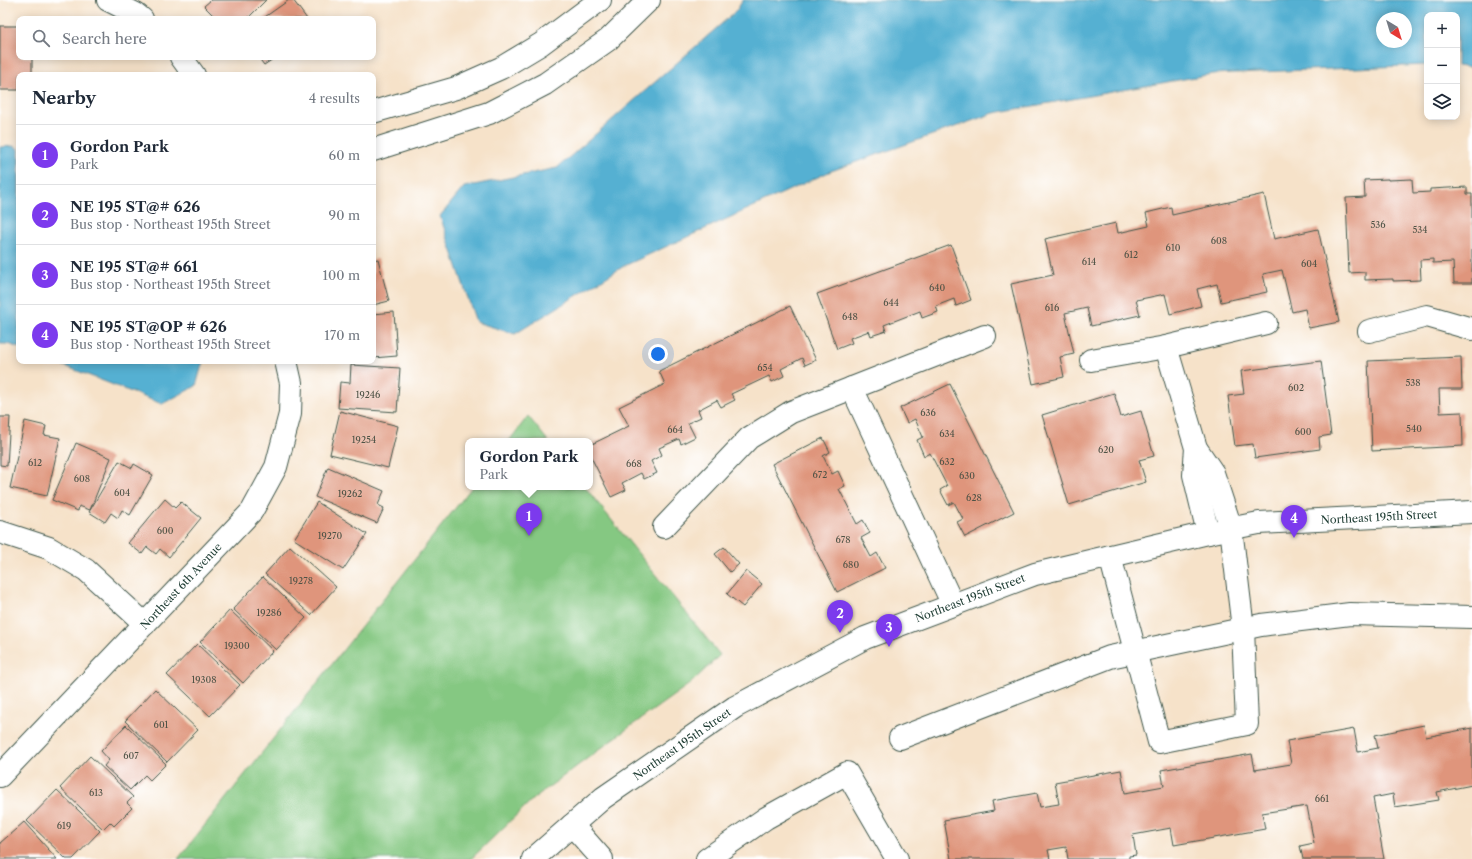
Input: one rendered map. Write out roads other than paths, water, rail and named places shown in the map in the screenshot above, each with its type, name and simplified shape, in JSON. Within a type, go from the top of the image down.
[{"type":"street","points":[[108,0],[138,16]]},
{"type":"street","points":[[376,111],[456,88],[502,68],[541,44],[600,0]]},
{"type":"street","points":[[376,149],[489,113],[545,84],[608,40],[649,0]]},
{"type":"street","points":[[183,60],[192,72]]},
{"type":"street","points":[[1369,331],[1427,316],[1472,329]]},
{"type":"street","points":[[1091,360],[1166,347],[1266,323]]},
{"type":"street","points":[[664,527],[749,438],[791,412],[985,336]]},
{"type":"street","points":[[1110,556],[1159,742],[1247,724],[1243,629],[1231,528],[1213,473],[1196,448],[1166,347]]},
{"type":"street","name":"Northeast 6th Avenue","points":[[0,776],[252,511],[276,467],[290,414],[291,383],[287,364]]},
{"type":"street","points":[[852,388],[953,605]]},
{"type":"street","points":[[1196,448],[1194,476],[1208,533]]},
{"type":"street","name":"Northeast 195th Street","points":[[533,859],[603,798],[735,707],[865,638],[1035,574],[1208,533],[1259,523],[1472,512]]},
{"type":"street","points":[[0,532],[49,548],[86,570],[145,624]]},
{"type":"street","points":[[900,738],[1110,658],[1261,625],[1350,614],[1472,617]]},
{"type":"street","points":[[707,859],[766,818],[846,773],[897,859]]},
{"type":"street","points":[[572,824],[602,859]]},
{"type":"water","points":[[743,0],[1472,0],[1472,68],[1460,66],[1460,12],[1424,12],[1424,65],[1212,74],[994,113],[831,171],[624,266],[515,334],[476,322],[440,216],[464,187],[557,168],[736,11]]},
{"type":"water","points":[[13,146],[16,148],[16,347],[9,344],[0,344],[0,147]]},
{"type":"water","points":[[60,364],[202,364],[196,386],[162,404]]},
{"type":"place","name":"Gordon Park","points":[[529,536]]},
{"type":"place","name":"NE 195 ST@OP # 626","points":[[1294,538]]},
{"type":"place","name":"NE 195 ST@# 626","points":[[840,633]]},
{"type":"place","name":"NE 195 ST@# 661","points":[[889,647]]}]
